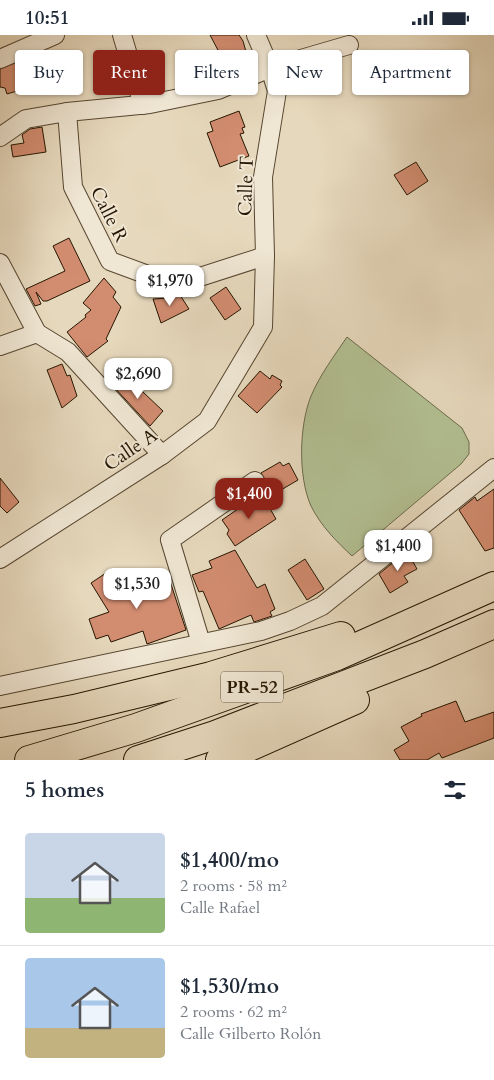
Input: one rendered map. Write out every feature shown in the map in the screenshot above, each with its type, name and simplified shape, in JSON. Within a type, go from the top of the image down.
[{"type":"highway","name":"PR-52","points":[[29,760],[136,728],[249,689],[337,656],[494,586]]},
{"type":"highway","points":[[0,723],[74,709],[211,676],[469,597]]},
{"type":"highway","name":"PR-52","points":[[138,760],[215,735],[426,654],[494,624]]},
{"type":"highway","points":[[220,760],[366,695],[426,654]]},
{"type":"street","points":[[0,59],[55,35]]},
{"type":"street","points":[[122,35],[143,105]]},
{"type":"street","name":"Calle T","points":[[256,35],[268,63]]},
{"type":"street","points":[[332,50],[349,45]]},
{"type":"street","points":[[0,137],[26,119],[143,105],[218,90],[268,69]]},
{"type":"street","name":"Calle T","points":[[265,256],[263,177],[276,95]]},
{"type":"street","name":"Calle R","points":[[67,113],[73,187],[110,261],[174,285],[265,256]]},
{"type":"street","name":"Calle A","points":[[0,559],[162,455],[207,421],[262,327],[265,256]]},
{"type":"street","points":[[0,263],[37,333],[68,352],[162,455]]},
{"type":"street","points":[[0,347],[37,333]]},
{"type":"street","points":[[0,686],[261,631],[290,621],[322,606],[494,468]]},
{"type":"street","points":[[201,643],[170,540],[255,481]]},
{"type":"green space","points":[[347,337],[462,428],[469,442],[469,454],[461,464],[352,556],[324,527],[311,506],[302,466],[302,436],[311,396],[323,373]]},
{"type":"building","points":[[210,35],[239,35],[246,50],[218,50]]},
{"type":"building","points":[[15,63],[15,92],[7,94],[5,88],[0,87],[0,69]]},
{"type":"building","points":[[239,111],[245,127],[242,128],[244,133],[240,134],[249,156],[220,167],[207,133],[213,131],[210,122]]},
{"type":"building","points":[[42,127],[46,152],[13,157],[11,145],[24,143],[22,135],[30,129]]},
{"type":"building","points":[[416,162],[428,181],[407,195],[394,175]]},
{"type":"building","points":[[69,238],[90,281],[47,301],[43,301],[36,292],[41,304],[35,306],[26,289],[65,271],[53,246]]},
{"type":"building","points":[[104,278],[116,292],[113,297],[121,307],[106,339],[108,341],[87,357],[67,332],[86,317],[85,315],[91,310],[83,303]]},
{"type":"building","points":[[226,287],[241,309],[225,320],[210,298]]},
{"type":"building","points":[[180,295],[189,309],[161,323],[153,299],[168,299]]},
{"type":"building","points":[[62,364],[67,376],[70,375],[77,396],[62,408],[47,370]]},
{"type":"building","points":[[260,371],[270,379],[272,375],[282,381],[280,385],[282,387],[257,413],[238,396]]},
{"type":"building","points":[[124,374],[163,411],[150,426],[113,386]]},
{"type":"building","points":[[280,462],[283,466],[289,463],[298,480],[274,494],[261,473]]},
{"type":"building","points":[[0,478],[19,502],[7,513],[0,506]]},
{"type":"building","points":[[494,489],[494,548],[485,551],[459,510],[475,497],[477,501]]},
{"type":"building","points":[[261,493],[276,519],[235,546],[227,534],[229,530],[222,520]]},
{"type":"building","points":[[235,550],[257,588],[265,584],[275,609],[270,612],[272,616],[254,622],[251,615],[219,629],[203,591],[199,592],[192,575],[212,568],[209,561]]},
{"type":"building","points":[[407,551],[417,569],[404,576],[408,582],[390,593],[379,574]]},
{"type":"building","points":[[305,559],[324,589],[307,600],[288,570]]},
{"type":"building","points":[[112,569],[128,594],[167,572],[186,630],[147,644],[143,631],[111,642],[108,635],[96,639],[89,619],[109,612],[91,583]]},
{"type":"building","points":[[456,701],[465,722],[494,712],[494,738],[442,758],[439,753],[427,760],[400,760],[394,750],[409,741],[401,727],[422,716],[421,714]]}]
